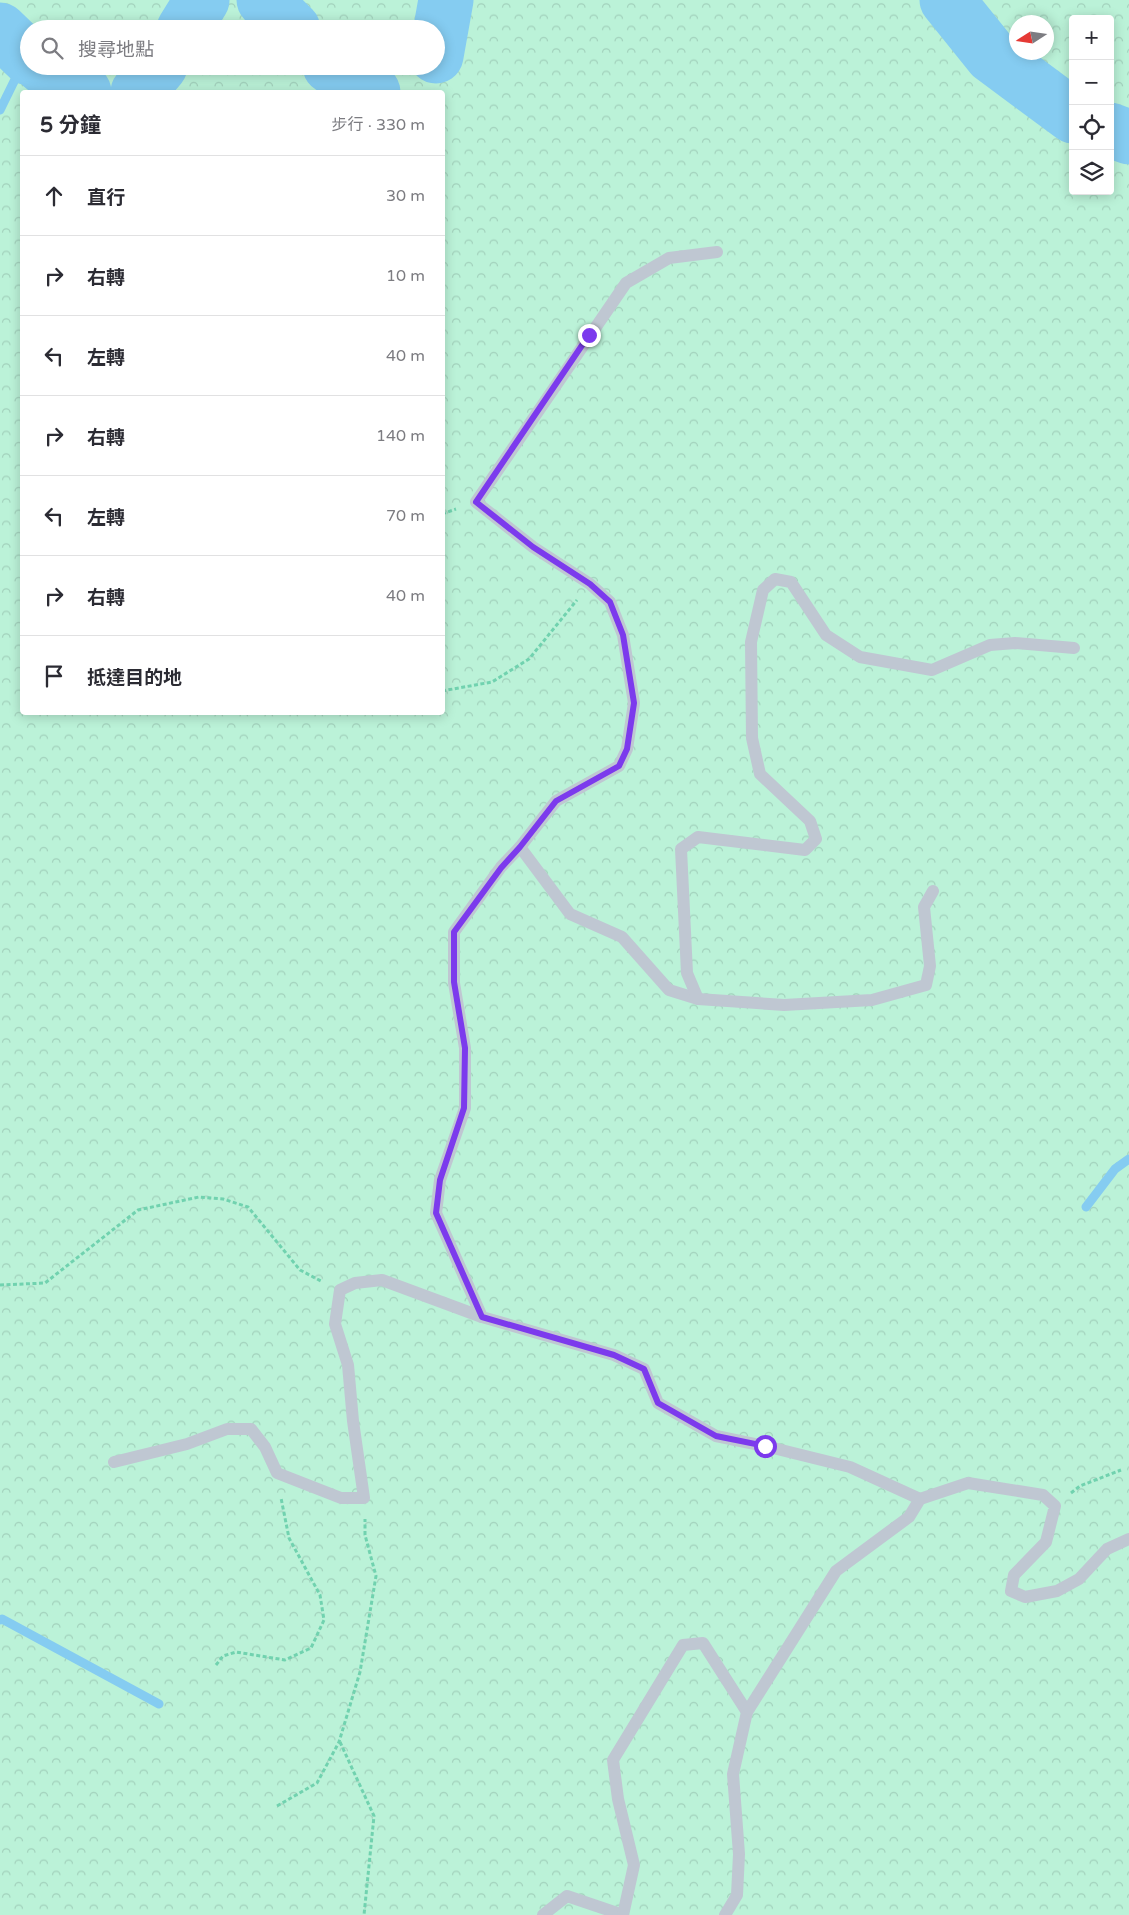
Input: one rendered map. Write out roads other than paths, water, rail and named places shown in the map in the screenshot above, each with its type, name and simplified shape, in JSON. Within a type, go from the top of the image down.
[{"type":"lane","points":[[482,1317],[436,1213],[440,1180],[464,1108],[465,1048],[454,982],[454,932],[501,868],[556,801],[619,766],[627,749],[634,703],[623,635],[610,602],[590,584],[533,547],[476,502],[626,283],[669,258],[717,252]]},
{"type":"lane","points":[[698,999],[686,973],[681,849],[698,837],[805,850],[816,839],[810,820],[760,774],[752,738],[751,642],[763,590],[775,579],[791,582],[826,635],[860,657],[932,670],[990,646],[1016,643],[1074,648]]},
{"type":"lane","points":[[520,847],[570,914],[622,937],[669,990],[698,999],[784,1005],[872,1000],[926,985],[930,966],[924,907],[932,891]]},
{"type":"lane","points":[[114,1462],[187,1444],[227,1428],[251,1430],[265,1447],[277,1473],[341,1498],[364,1498],[353,1421],[348,1365],[335,1324],[340,1290],[355,1283],[382,1280],[482,1317],[614,1355],[644,1369],[658,1403],[716,1436],[850,1467],[920,1499]]},
{"type":"lane","points":[[725,1915],[736,1895],[739,1854],[733,1774],[747,1712],[836,1571],[909,1517],[920,1499],[968,1483],[1043,1495],[1055,1506],[1046,1542],[1014,1574],[1011,1591],[1025,1597],[1057,1591],[1079,1579],[1107,1549],[1129,1539]]},
{"type":"lane","points":[[543,1915],[567,1896],[623,1915],[634,1865],[618,1799],[613,1760],[683,1645],[702,1643],[747,1712]]},
{"type":"waterway","points":[[190,20],[202,0]]},
{"type":"waterway","points":[[264,0],[284,20]]},
{"type":"waterway","points":[[442,20],[446,0]]},
{"type":"waterway","points":[[947,0],[992,56],[1069,113]]},
{"type":"waterway","points":[[0,30],[20,49]]},
{"type":"waterway","points":[[0,110],[20,69]]},
{"type":"waterway","points":[[57,75],[81,90]]},
{"type":"waterway","points":[[140,90],[152,75]]},
{"type":"waterway","points":[[345,75],[370,90]]},
{"type":"waterway","points":[[1114,131],[1129,137]]},
{"type":"waterway","points":[[1086,1207],[1115,1169],[1129,1159]]},
{"type":"waterway","points":[[0,1620],[2,1619],[159,1704]]}]
